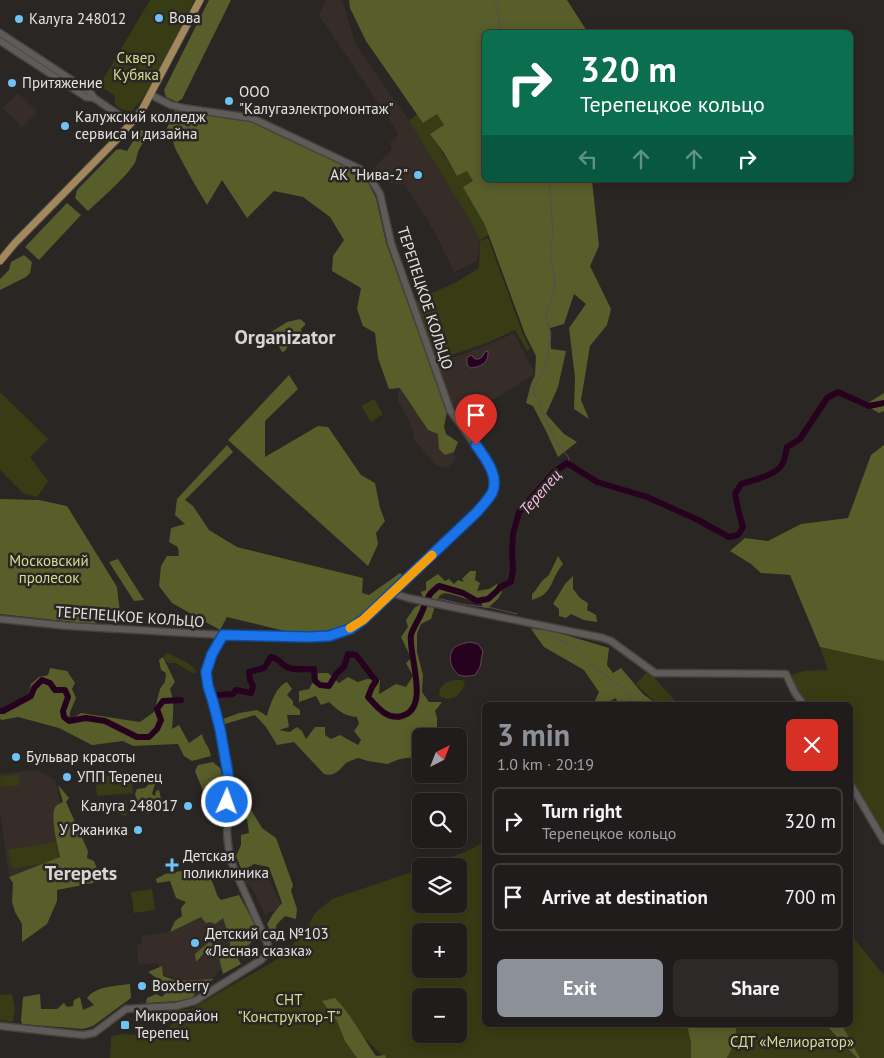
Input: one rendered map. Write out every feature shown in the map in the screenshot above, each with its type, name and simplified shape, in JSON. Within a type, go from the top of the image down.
[{"type":"main road","points":[[0,261],[142,110],[200,0]]},
{"type":"street","points":[[0,34],[90,92],[94,98],[130,124]]},
{"type":"street","points":[[0,41],[86,97],[94,98]]},
{"type":"street","name":"ТЕРЕПЕЦКОЕ КОЛЬЦО","points":[[0,619],[68,626],[223,635],[329,636],[350,629],[363,620],[477,512],[492,492],[494,486],[494,478],[486,460],[450,410],[391,243],[380,194],[372,181],[360,169],[252,118],[183,108],[171,105],[151,95]]},
{"type":"street","points":[[392,593],[434,604],[603,638],[611,641],[655,673],[786,674],[802,702]]},
{"type":"street","points":[[0,1026],[82,1035],[94,1033],[126,1009],[176,1006],[195,1001],[261,960],[267,953],[268,945],[233,866],[227,839],[228,774],[220,729],[206,672],[212,654],[223,635]]},
{"type":"street","points":[[853,788],[884,841]]},
{"type":"shaded area","points":[[326,0],[342,0],[356,45],[409,121],[467,215],[480,240],[477,261],[454,272],[428,219],[405,185],[384,182],[372,172],[392,149],[390,143],[399,134],[319,15]]},
{"type":"shaded area","points":[[18,93],[37,112],[22,127],[3,108]]},
{"type":"shaded area","points":[[514,333],[535,374],[478,409],[484,430],[482,432],[472,430],[454,410],[449,400],[438,363],[488,345]]},
{"type":"shaded area","points":[[488,351],[484,364],[470,368],[467,364],[467,358],[471,355],[475,359],[479,359]]},
{"type":"shaded area","points":[[400,388],[428,430],[438,434],[445,455],[454,452],[455,459],[449,468],[437,466],[414,440],[409,420],[398,401]]},
{"type":"shaded area","points":[[470,642],[478,644],[483,651],[480,667],[475,675],[461,676],[453,669],[451,653],[455,647]]},
{"type":"shaded area","points":[[37,770],[55,780],[62,809],[63,866],[9,877],[0,811],[0,774]]},
{"type":"shaded area","points":[[258,867],[268,877],[282,907],[265,915],[252,888],[245,884],[241,874]]},
{"type":"shaded area","name":"Детский сад №103 «Лесная сказка»","points":[[229,902],[250,941],[209,981],[174,985],[174,978],[162,975],[162,968],[156,963],[138,965],[137,945],[142,944],[141,936],[170,932],[175,921],[201,917]]},
{"type":"green space","name":"Сквер Кубяка","points":[[150,0],[194,0],[159,70],[141,101],[132,111],[126,111],[117,106],[114,101],[115,96],[102,87],[101,83]]},
{"type":"green space","points":[[209,0],[231,0],[182,99],[177,102],[166,97],[164,90]]},
{"type":"green space","points":[[349,0],[567,0],[585,28],[586,30],[482,30],[482,182],[592,182],[599,246],[590,266],[611,309],[607,325],[590,346],[581,400],[589,419],[574,409],[575,377],[569,328],[586,304],[574,294],[564,324],[550,328],[551,349],[566,351],[558,387],[546,414],[564,434],[577,442],[558,457],[533,406],[526,403],[535,375],[536,356],[525,334],[485,225],[463,187],[473,181],[467,171],[457,176],[444,153],[430,134],[444,125],[437,114],[423,123],[366,41],[350,8]]},
{"type":"green space","points":[[175,110],[243,118],[355,171],[367,181],[376,198],[386,243],[447,411],[444,427],[446,434],[458,442],[454,452],[445,455],[439,449],[438,434],[428,430],[400,388],[389,389],[378,358],[375,333],[363,326],[357,309],[361,288],[332,271],[333,256],[344,240],[330,217],[303,197],[274,191],[247,218],[222,180],[207,205],[176,150],[167,128]]},
{"type":"green space","points":[[417,114],[423,123],[437,114],[444,125],[431,134],[457,176],[467,170],[474,181],[464,187],[489,235],[480,240],[467,215],[409,121]]},
{"type":"green space","points":[[140,130],[145,131],[146,136],[138,151],[135,163],[88,211],[75,198],[77,190],[116,150],[127,151]]},
{"type":"green space","points":[[67,203],[81,215],[39,260],[25,247]]},
{"type":"green space","points":[[488,238],[523,334],[530,348],[527,351],[515,330],[487,343],[437,360],[416,301],[455,283],[479,268],[480,241]]},
{"type":"green space","points":[[24,255],[32,262],[30,273],[26,277],[0,290],[0,279],[9,270],[11,262]]},
{"type":"green space","points":[[300,319],[305,325],[301,329],[300,339],[289,344],[285,351],[282,352],[271,332],[287,322]]},
{"type":"green space","points":[[289,375],[298,389],[265,421],[265,457],[318,426],[328,427],[361,475],[375,483],[380,508],[385,521],[376,533],[378,544],[368,566],[228,440]]},
{"type":"green space","points":[[0,392],[48,439],[30,457],[48,481],[37,497],[23,493],[0,470]]},
{"type":"green space","points":[[884,393],[884,411],[879,413],[872,409],[868,403]]},
{"type":"green space","points":[[374,399],[383,414],[371,422],[361,406]]},
{"type":"green space","points":[[227,445],[233,452],[185,500],[193,506],[209,530],[237,547],[363,578],[362,593],[369,595],[400,573],[404,577],[351,624],[326,631],[285,631],[227,617],[220,630],[172,603],[159,586],[161,566],[167,556],[179,556],[178,547],[169,542],[171,528],[185,524],[175,515],[177,499]]},
{"type":"green space","points":[[884,445],[884,661],[820,647],[790,575],[761,573],[751,564],[730,551],[745,538],[768,541],[801,524],[848,518],[871,455]]},
{"type":"green space","name":"Московский пролесок","points":[[0,499],[39,500],[67,506],[117,587],[120,613],[92,624],[0,614]]},
{"type":"green space","points":[[558,556],[563,564],[551,585],[544,594],[532,600],[532,594],[549,575]]},
{"type":"green space","points":[[118,559],[144,600],[134,601],[109,562]]},
{"type":"green space","points":[[470,571],[476,571],[475,580],[480,583],[477,591],[489,589],[497,584],[502,592],[498,599],[488,608],[482,607],[482,602],[445,593],[441,594],[436,600],[423,598],[421,592],[426,590],[426,582],[438,574],[445,581],[449,579],[454,584],[458,580],[464,582],[462,579]]},
{"type":"green space","points":[[573,576],[573,589],[580,598],[588,603],[587,610],[596,615],[597,622],[584,620],[571,614],[566,618],[559,616],[559,609],[553,604],[565,584]]},
{"type":"green space","points":[[422,604],[435,606],[431,619],[421,624],[417,634],[417,652],[423,675],[422,692],[429,702],[442,702],[435,711],[437,728],[412,728],[412,757],[387,764],[358,758],[346,763],[334,774],[328,775],[324,774],[294,742],[277,745],[266,727],[255,715],[225,724],[223,719],[239,713],[257,710],[267,716],[277,692],[287,682],[292,689],[287,695],[293,701],[293,705],[300,710],[300,715],[287,715],[289,727],[279,730],[290,732],[297,727],[302,731],[306,739],[315,727],[325,727],[325,735],[331,739],[340,735],[358,745],[361,740],[354,731],[359,724],[357,717],[349,716],[329,702],[321,705],[316,696],[299,702],[299,691],[309,689],[318,673],[328,673],[339,683],[348,677],[358,682],[367,679],[380,680],[379,694],[396,684],[406,687],[413,676],[406,663],[411,658],[401,637],[408,627],[406,620],[415,607]]},
{"type":"green space","points":[[531,629],[549,630],[609,648],[607,665],[613,673],[621,668],[643,694],[654,702],[617,702],[616,698],[608,702],[594,702],[599,692],[584,670],[544,647]]},
{"type":"green space","points":[[820,647],[884,661],[884,835],[853,783],[853,702],[804,702],[791,675],[803,671],[828,670]]},
{"type":"green space","points":[[168,653],[190,665],[196,671],[194,674],[176,663],[168,663],[164,655]]},
{"type":"green space","points":[[163,657],[175,682],[170,689],[173,704],[172,729],[179,725],[189,743],[202,734],[211,756],[192,761],[184,756],[178,744],[133,746],[123,741],[92,745],[59,728],[18,717],[0,719],[0,709],[25,700],[31,684],[39,677],[48,675],[50,668],[67,671],[75,683],[72,689],[76,698],[70,712],[69,721],[81,713],[140,722],[154,712],[160,689],[165,682],[166,673],[161,670],[159,660]]},
{"type":"green space","points":[[648,671],[676,702],[655,702],[636,684]]},
{"type":"green space","points":[[455,680],[463,680],[465,683],[455,697],[447,699],[439,695],[440,689],[444,684]]},
{"type":"green space","points":[[213,762],[220,768],[224,782],[221,811],[210,808],[195,771],[198,765]]},
{"type":"green space","points":[[19,774],[20,785],[1,787],[0,777]]},
{"type":"green space","points":[[131,774],[133,793],[97,796],[95,777]]},
{"type":"green space","points":[[151,782],[159,783],[155,784],[152,794],[155,796],[156,791],[159,790],[161,799],[165,802],[148,814],[139,807],[135,794],[137,789],[145,788]]},
{"type":"green space","points":[[58,785],[69,798],[66,802],[88,851],[87,858],[94,861],[100,876],[93,883],[57,890],[57,901],[47,924],[22,942],[22,924],[12,902],[13,883],[9,877],[60,857],[53,816],[56,806],[63,802]]},
{"type":"green space","points":[[127,801],[127,817],[113,811],[114,802]]},
{"type":"green space","points":[[239,801],[248,805],[262,828],[276,838],[293,885],[291,891],[297,909],[296,919],[285,916],[277,924],[274,934],[271,933],[267,924],[282,903],[269,867],[254,864],[242,871],[236,856],[241,845],[241,835],[249,833],[247,819],[237,821],[235,804]]},
{"type":"green space","points":[[55,842],[59,860],[12,869],[8,850]]},
{"type":"green space","name":"СНТ \"Конструктор-Т\"","points":[[482,844],[482,1027],[687,1027],[691,1043],[691,1058],[385,1058],[349,1023],[361,1058],[110,1058],[111,1036],[124,1034],[150,1036],[163,1033],[173,1023],[168,1010],[191,1009],[283,956],[307,928],[315,913],[332,899],[412,872],[412,913],[467,913],[467,858],[449,858]]},
{"type":"green space","points":[[198,868],[211,880],[221,900],[239,895],[259,932],[238,959],[241,964],[223,974],[219,958],[204,953],[196,962],[195,954],[209,942],[215,945],[217,954],[225,954],[230,951],[230,939],[223,918],[215,924],[206,923],[201,917],[170,932],[175,921],[182,916],[181,908],[186,902],[176,898],[170,881],[157,883],[156,879],[165,874]]},
{"type":"green space","points":[[152,889],[155,910],[134,913],[131,892]]},
{"type":"green space","points":[[853,937],[884,975],[884,1058],[860,1058],[843,1027],[853,1027],[853,1000],[856,999],[853,998]]},
{"type":"green space","points":[[162,966],[163,976],[177,981],[214,979],[201,987],[192,998],[146,1003],[147,998],[156,994],[162,997],[167,991],[167,983],[148,972]]},
{"type":"green space","points":[[130,984],[131,998],[93,1026],[83,1029],[22,1024],[23,997],[40,994],[41,1009],[57,1009],[64,1003],[67,1007],[73,1006],[74,1000],[80,997],[83,1010],[94,1005],[87,998],[96,991],[107,987]]},
{"type":"green space","points":[[12,994],[15,1010],[13,1022],[0,1020],[0,995]]},
{"type":"green space","points":[[335,998],[352,1019],[376,1056],[385,1055],[386,1058],[357,1058],[345,1041],[337,1021],[322,1001]]},
{"type":"green space","points":[[687,1027],[736,1027],[736,1040],[727,1058],[691,1058],[691,1043]]},
{"type":"green space","name":"СДТ «Мелиоратор»","points":[[736,1027],[828,1027],[857,1058],[727,1058],[736,1040]]},
{"type":"green space","points":[[828,1027],[843,1027],[860,1058],[857,1058]]},
{"type":"waterway","points":[[493,0],[497,6],[501,30]]},
{"type":"waterway","points":[[549,182],[553,233],[550,249],[555,288],[546,318],[551,334],[546,365],[533,389],[556,442],[569,458],[568,464]]},
{"type":"waterway","name":"Терепец","points":[[217,695],[233,694],[236,690],[251,693],[253,686],[249,672],[264,668],[271,657],[291,669],[314,669],[315,681],[320,685],[329,686],[337,673],[344,667],[348,654],[356,655],[376,681],[368,697],[387,714],[397,717],[402,716],[411,711],[415,703],[417,692],[411,635],[429,595],[439,586],[463,593],[477,601],[488,599],[500,587],[511,582],[513,534],[519,512],[554,472],[567,463],[597,482],[647,497],[696,519],[729,537],[738,535],[743,527],[735,494],[741,484],[776,471],[784,461],[787,447],[800,439],[827,398],[838,392],[869,406],[884,403]]},
{"type":"waterway","points":[[429,599],[441,599],[517,614]]},
{"type":"waterway","points":[[521,624],[567,644],[596,669],[628,692],[632,702]]},
{"type":"waterway","name":"Терепец","points":[[0,711],[31,696],[34,688],[42,680],[50,683],[55,690],[65,690],[68,697],[63,711],[64,717],[69,721],[86,718],[105,721],[137,737],[149,737],[157,729],[161,720],[157,709],[163,701],[181,700]]},
{"type":"slow traffic","points":[[350,628],[363,620],[432,555]]},
{"type":"place","name":"Вова","points":[[159,18]]},
{"type":"place","name":"Калуга 248012","points":[[19,19]]},
{"type":"place","name":"Притяжение","points":[[12,83]]},
{"type":"place","name":"ООО \"Калугаэлектромонтаж\"","points":[[229,101]]},
{"type":"place","name":"Калужский колледж сервиса и дизайна","points":[[65,126]]},
{"type":"place","name":"АК \"Нива-2\"","points":[[418,175]]},
{"type":"place","name":"Бульвар красоты","points":[[16,757]]},
{"type":"place","name":"УПП Терепец","points":[[67,777]]},
{"type":"place","name":"Калуга 248017","points":[[188,806]]},
{"type":"place","name":"У Ржаника","points":[[138,830]]},
{"type":"place","name":"Детская поликлиника","points":[[172,865]]},
{"type":"place","name":"Детский сад №103 «Лесная сказка»","points":[[195,943]]},
{"type":"place","name":"Boxberry","points":[[142,986]]},
{"type":"place","name":"Микрорайон Терепец","points":[[125,1025]]},
{"type":"district","name":"Organizator","points":[[285,337]]},
{"type":"district","name":"Terepets","points":[[81,873]]},
{"type":"route","points":[[227,802],[228,774],[220,729],[206,672],[212,654],[223,635],[329,636],[350,629],[363,620],[477,512],[492,492],[494,478],[491,468],[476,445]]}]
